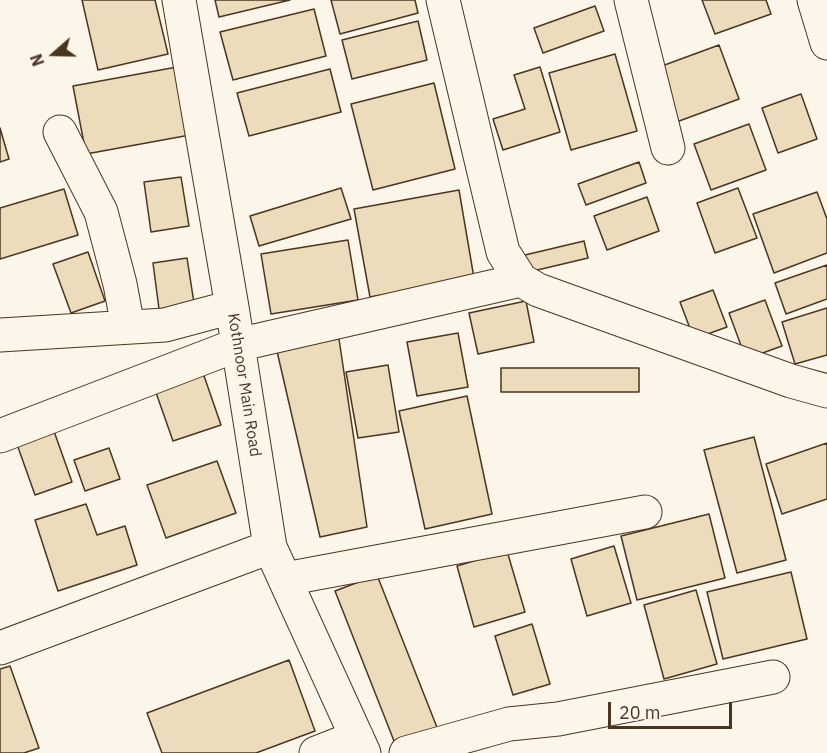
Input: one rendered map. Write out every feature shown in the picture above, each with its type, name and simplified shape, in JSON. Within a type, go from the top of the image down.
[{"type":"street","name":"Kothnoor Main Road","points":[[179,0],[232,307],[270,547],[360,745]]},
{"type":"street","points":[[443,0],[503,252],[520,280],[538,290],[827,392]]},
{"type":"street","points":[[631,0],[668,148]]},
{"type":"street","points":[[814,0],[827,43]]},
{"type":"street","points":[[60,132],[101,212],[120,284],[128,327]]},
{"type":"street","points":[[0,436],[237,345],[520,280]]},
{"type":"street","points":[[0,335],[165,325],[232,307]]},
{"type":"street","points":[[285,579],[645,512]]},
{"type":"street","points":[[0,648],[270,547]]},
{"type":"street","points":[[406,753],[509,724],[558,719],[773,677]]},
{"type":"street","points":[[316,753],[360,745]]},
{"type":"building","points":[[82,0],[155,0],[168,54],[98,70]]},
{"type":"building","points":[[215,0],[290,0],[219,17]]},
{"type":"building","points":[[331,0],[415,0],[418,13],[340,34]]},
{"type":"building","points":[[702,0],[766,0],[771,14],[715,34]]},
{"type":"building","points":[[595,6],[604,31],[543,53],[534,28]]},
{"type":"building","points":[[314,9],[326,56],[233,80],[220,32]]},
{"type":"building","points":[[418,21],[427,60],[352,79],[342,40]]},
{"type":"building","points":[[719,45],[739,99],[671,124],[651,70]]},
{"type":"building","points":[[615,54],[637,131],[571,150],[549,73]]},
{"type":"building","points":[[177,67],[190,135],[86,154],[73,86]]},
{"type":"building","points":[[540,67],[560,132],[503,150],[493,119],[525,109],[514,75]]},
{"type":"building","points":[[330,69],[341,112],[249,136],[237,93]]},
{"type":"building","points":[[434,83],[455,169],[373,190],[351,104]]},
{"type":"building","points":[[801,94],[817,139],[778,153],[762,108]]},
{"type":"building","points":[[749,124],[766,170],[711,190],[694,144]]},
{"type":"building","points":[[0,128],[9,159],[0,162]]},
{"type":"building","points":[[639,162],[646,183],[586,205],[578,184]]},
{"type":"building","points":[[181,177],[189,226],[151,232],[144,182]]},
{"type":"building","points":[[341,188],[351,219],[259,246],[250,216]]},
{"type":"building","points":[[738,188],[757,238],[715,253],[697,203]]},
{"type":"building","points":[[64,189],[78,235],[0,259],[0,208]]},
{"type":"building","points":[[459,190],[474,278],[370,297],[354,209]]},
{"type":"building","points":[[817,192],[827,219],[827,253],[774,273],[753,214]]},
{"type":"building","points":[[647,197],[659,231],[607,250],[594,216]]},
{"type":"building","points":[[348,240],[358,300],[271,314],[261,254]]},
{"type":"building","points":[[584,241],[588,258],[529,272],[525,255]]},
{"type":"building","points":[[88,252],[105,301],[71,313],[53,264]]},
{"type":"building","points":[[187,258],[194,303],[159,309],[153,263]]},
{"type":"building","points":[[827,265],[827,299],[786,314],[775,283]]},
{"type":"building","points":[[713,290],[727,327],[694,339],[680,302]]},
{"type":"building","points":[[765,300],[782,346],[746,359],[729,313]]},
{"type":"building","points":[[526,301],[534,342],[478,354],[469,313]]},
{"type":"building","points":[[827,308],[827,355],[795,364],[782,322]]},
{"type":"building","points":[[458,333],[468,387],[417,396],[407,342]]},
{"type":"building","points":[[339,339],[367,527],[320,537],[276,347]]},
{"type":"building","points":[[388,365],[399,432],[358,438],[346,372]]},
{"type":"building","points":[[501,368],[639,368],[639,392],[501,392]]},
{"type":"building","points":[[202,370],[221,425],[173,441],[154,387]]},
{"type":"building","points":[[467,396],[492,514],[425,529],[399,411]]},
{"type":"building","points":[[50,420],[72,482],[35,495],[13,433]]},
{"type":"building","points":[[754,437],[786,560],[737,573],[704,450]]},
{"type":"building","points":[[827,443],[827,499],[782,514],[766,464]]},
{"type":"building","points":[[109,448],[120,479],[85,491],[74,460]]},
{"type":"building","points":[[217,461],[236,513],[166,538],[147,485]]},
{"type":"building","points":[[86,504],[97,535],[125,526],[137,565],[58,591],[35,520]]},
{"type":"building","points":[[709,514],[725,578],[637,600],[621,536]]},
{"type":"building","points":[[614,546],[631,603],[587,616],[571,559]]},
{"type":"building","points":[[507,551],[525,612],[474,627],[457,566]]},
{"type":"building","points":[[791,572],[807,639],[723,659],[707,592]]},
{"type":"building","points":[[377,575],[438,730],[396,746],[335,591]]},
{"type":"building","points":[[696,590],[717,664],[664,679],[644,605]]},
{"type":"building","points":[[532,624],[550,684],[513,695],[495,636]]},
{"type":"building","points":[[289,660],[315,731],[256,753],[162,753],[147,713]]},
{"type":"building","points":[[10,666],[39,748],[24,753],[0,753],[0,669]]}]
